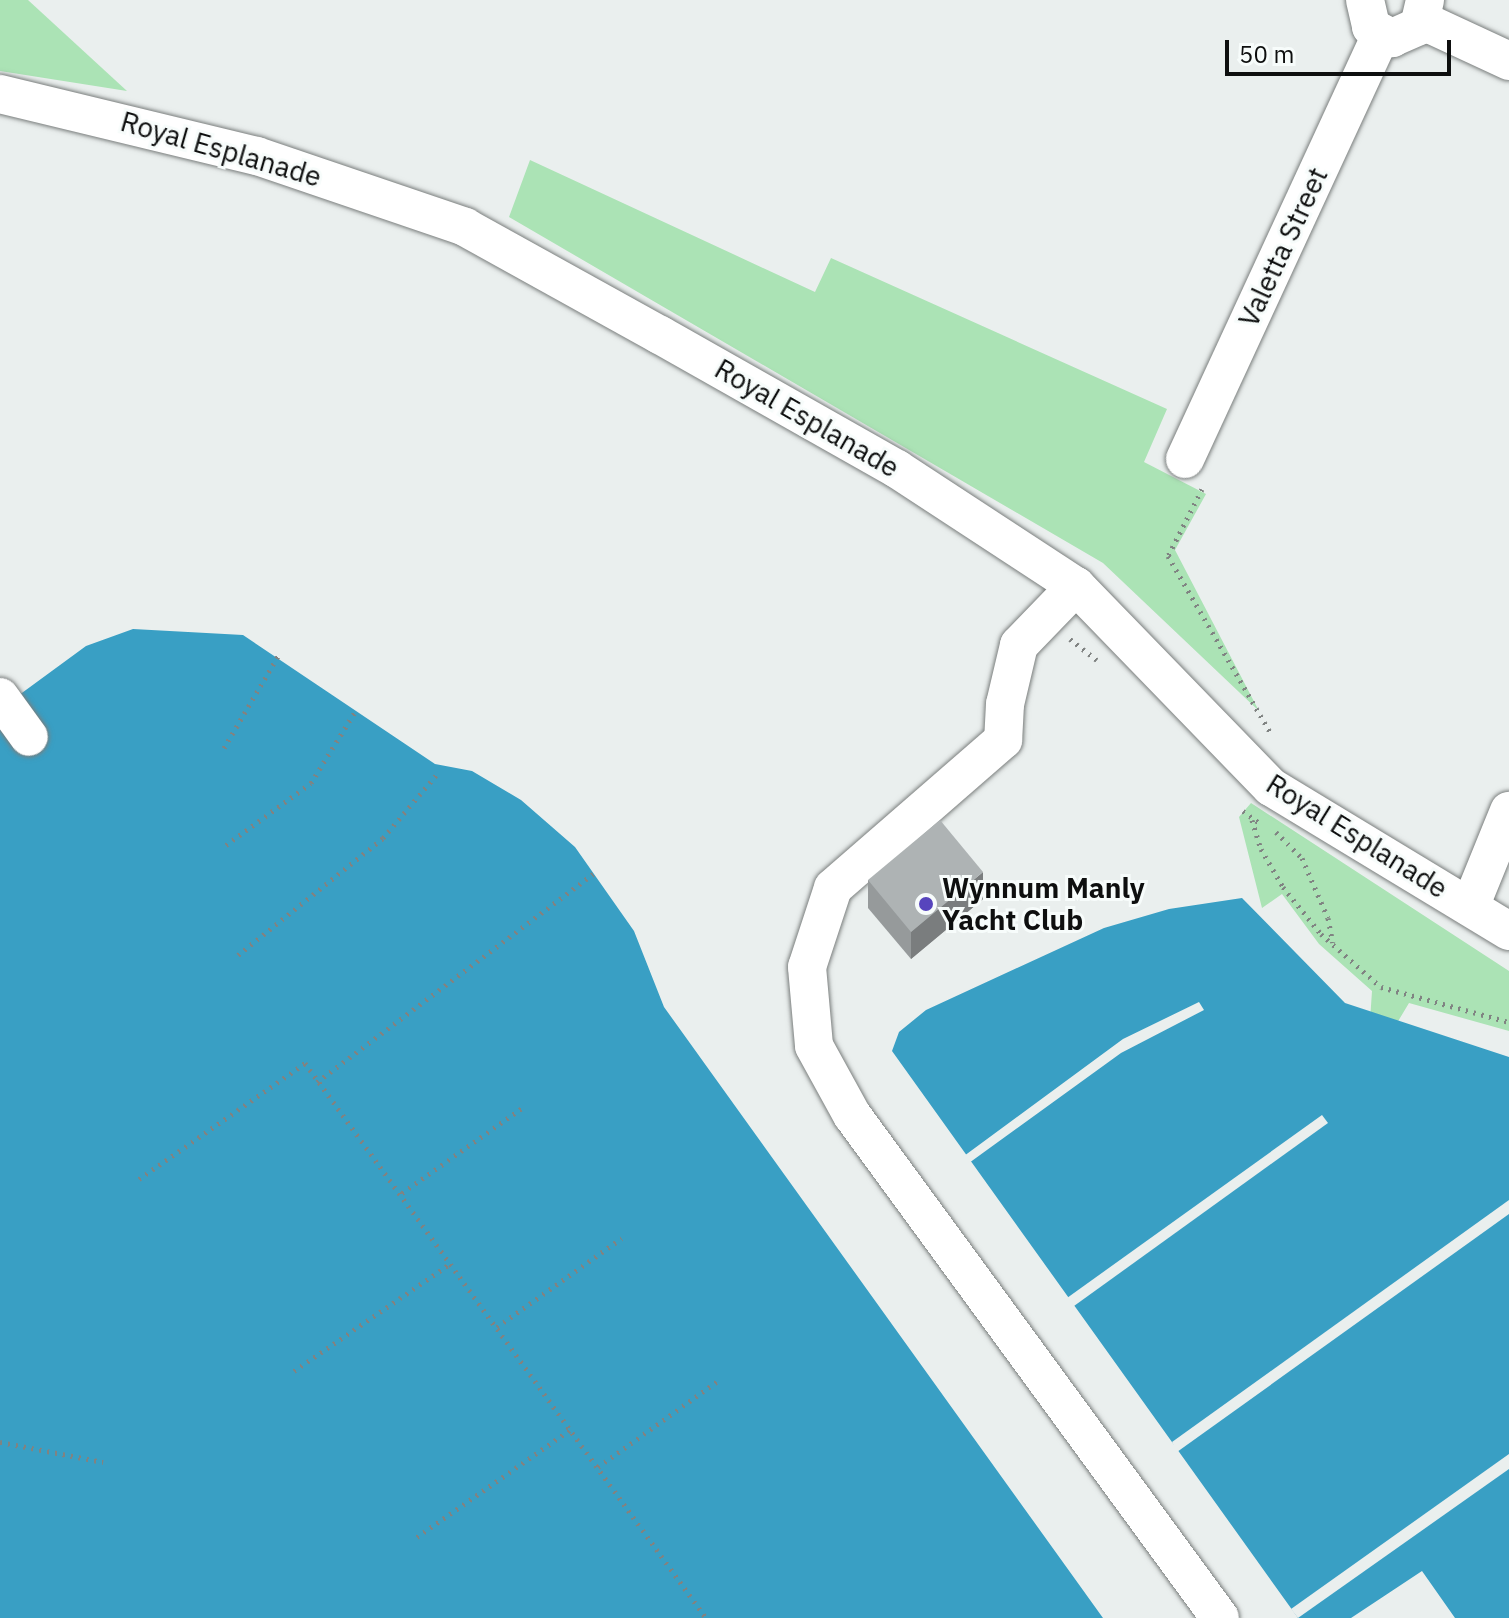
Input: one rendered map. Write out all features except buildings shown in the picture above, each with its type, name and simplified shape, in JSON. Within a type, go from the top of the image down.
[{"type":"street","points":[[1365,0],[1368,22],[1381,35],[1404,36],[1424,10],[1509,61]]},
{"type":"street","name":"Valetta Street","points":[[1185,459],[1381,35]]},
{"type":"street","name":"Royal Esplanade","points":[[0,94],[257,156],[465,227],[897,469],[1076,586],[1271,787],[1509,931]]},
{"type":"street","points":[[1076,586],[1019,645],[1005,704],[1003,740],[833,888],[807,967],[814,1046],[852,1115],[1220,1618]]},
{"type":"street","points":[[0,697],[29,737]]},
{"type":"street","points":[[1470,907],[1509,811]]},
{"type":"path","points":[[1185,459],[1205,483],[1168,556],[1279,745]]},
{"type":"path","points":[[224,748],[278,656]]},
{"type":"path","points":[[226,845],[311,783],[356,710]]},
{"type":"path","points":[[238,955],[383,838],[437,774]]},
{"type":"path","points":[[1333,943],[1328,918],[1302,858],[1274,829],[1251,820],[1261,849],[1283,887],[1333,943],[1381,987],[1509,1022]]},
{"type":"path","points":[[317,1082],[593,874]]},
{"type":"path","points":[[139,1179],[305,1063],[706,1618]]},
{"type":"path","points":[[402,1194],[525,1106]]},
{"type":"path","points":[[497,1327],[622,1238]]},
{"type":"path","points":[[294,1371],[451,1263]]},
{"type":"path","points":[[598,1467],[719,1380]]},
{"type":"path","points":[[417,1537],[571,1429]]},
{"type":"path","points":[[0,1442],[103,1462]]},
{"type":"green space","points":[[0,0],[28,0],[127,91],[0,71]]},
{"type":"green space","points":[[530,160],[815,292],[831,258],[1167,409],[1144,462],[1206,494],[1175,550],[1259,711],[1103,563],[509,217]]},
{"type":"green space","points":[[1251,803],[1509,971],[1509,1031],[1409,1003],[1394,1028],[1370,1021],[1372,991],[1319,944],[1282,894],[1262,908],[1239,817]]},
{"type":"water","points":[[133,629],[243,635],[435,764],[472,771],[521,800],[575,847],[634,931],[664,1007],[1103,1618],[0,1618],[0,709],[86,646]]},
{"type":"water","points":[[1242,898],[1345,1003],[1509,1057],[1509,1618],[1455,1618],[1422,1571],[1351,1618],[1298,1618],[892,1051],[899,1032],[926,1010],[1104,928],[1169,909]]},
{"type":"pier","points":[[1199,1002],[1204,1010],[1121,1053],[969,1163],[964,1156],[1123,1039]]},
{"type":"pier","points":[[1322,1115],[1328,1123],[1074,1306],[1067,1298]]},
{"type":"pier","points":[[1509,1200],[1509,1214],[1177,1452],[1172,1442]]},
{"type":"pier","points":[[1509,1454],[1509,1469],[1298,1618],[1291,1609]]},
{"type":"place","name":"Wynnum Manly Yacht Club","points":[[926,904]]}]
